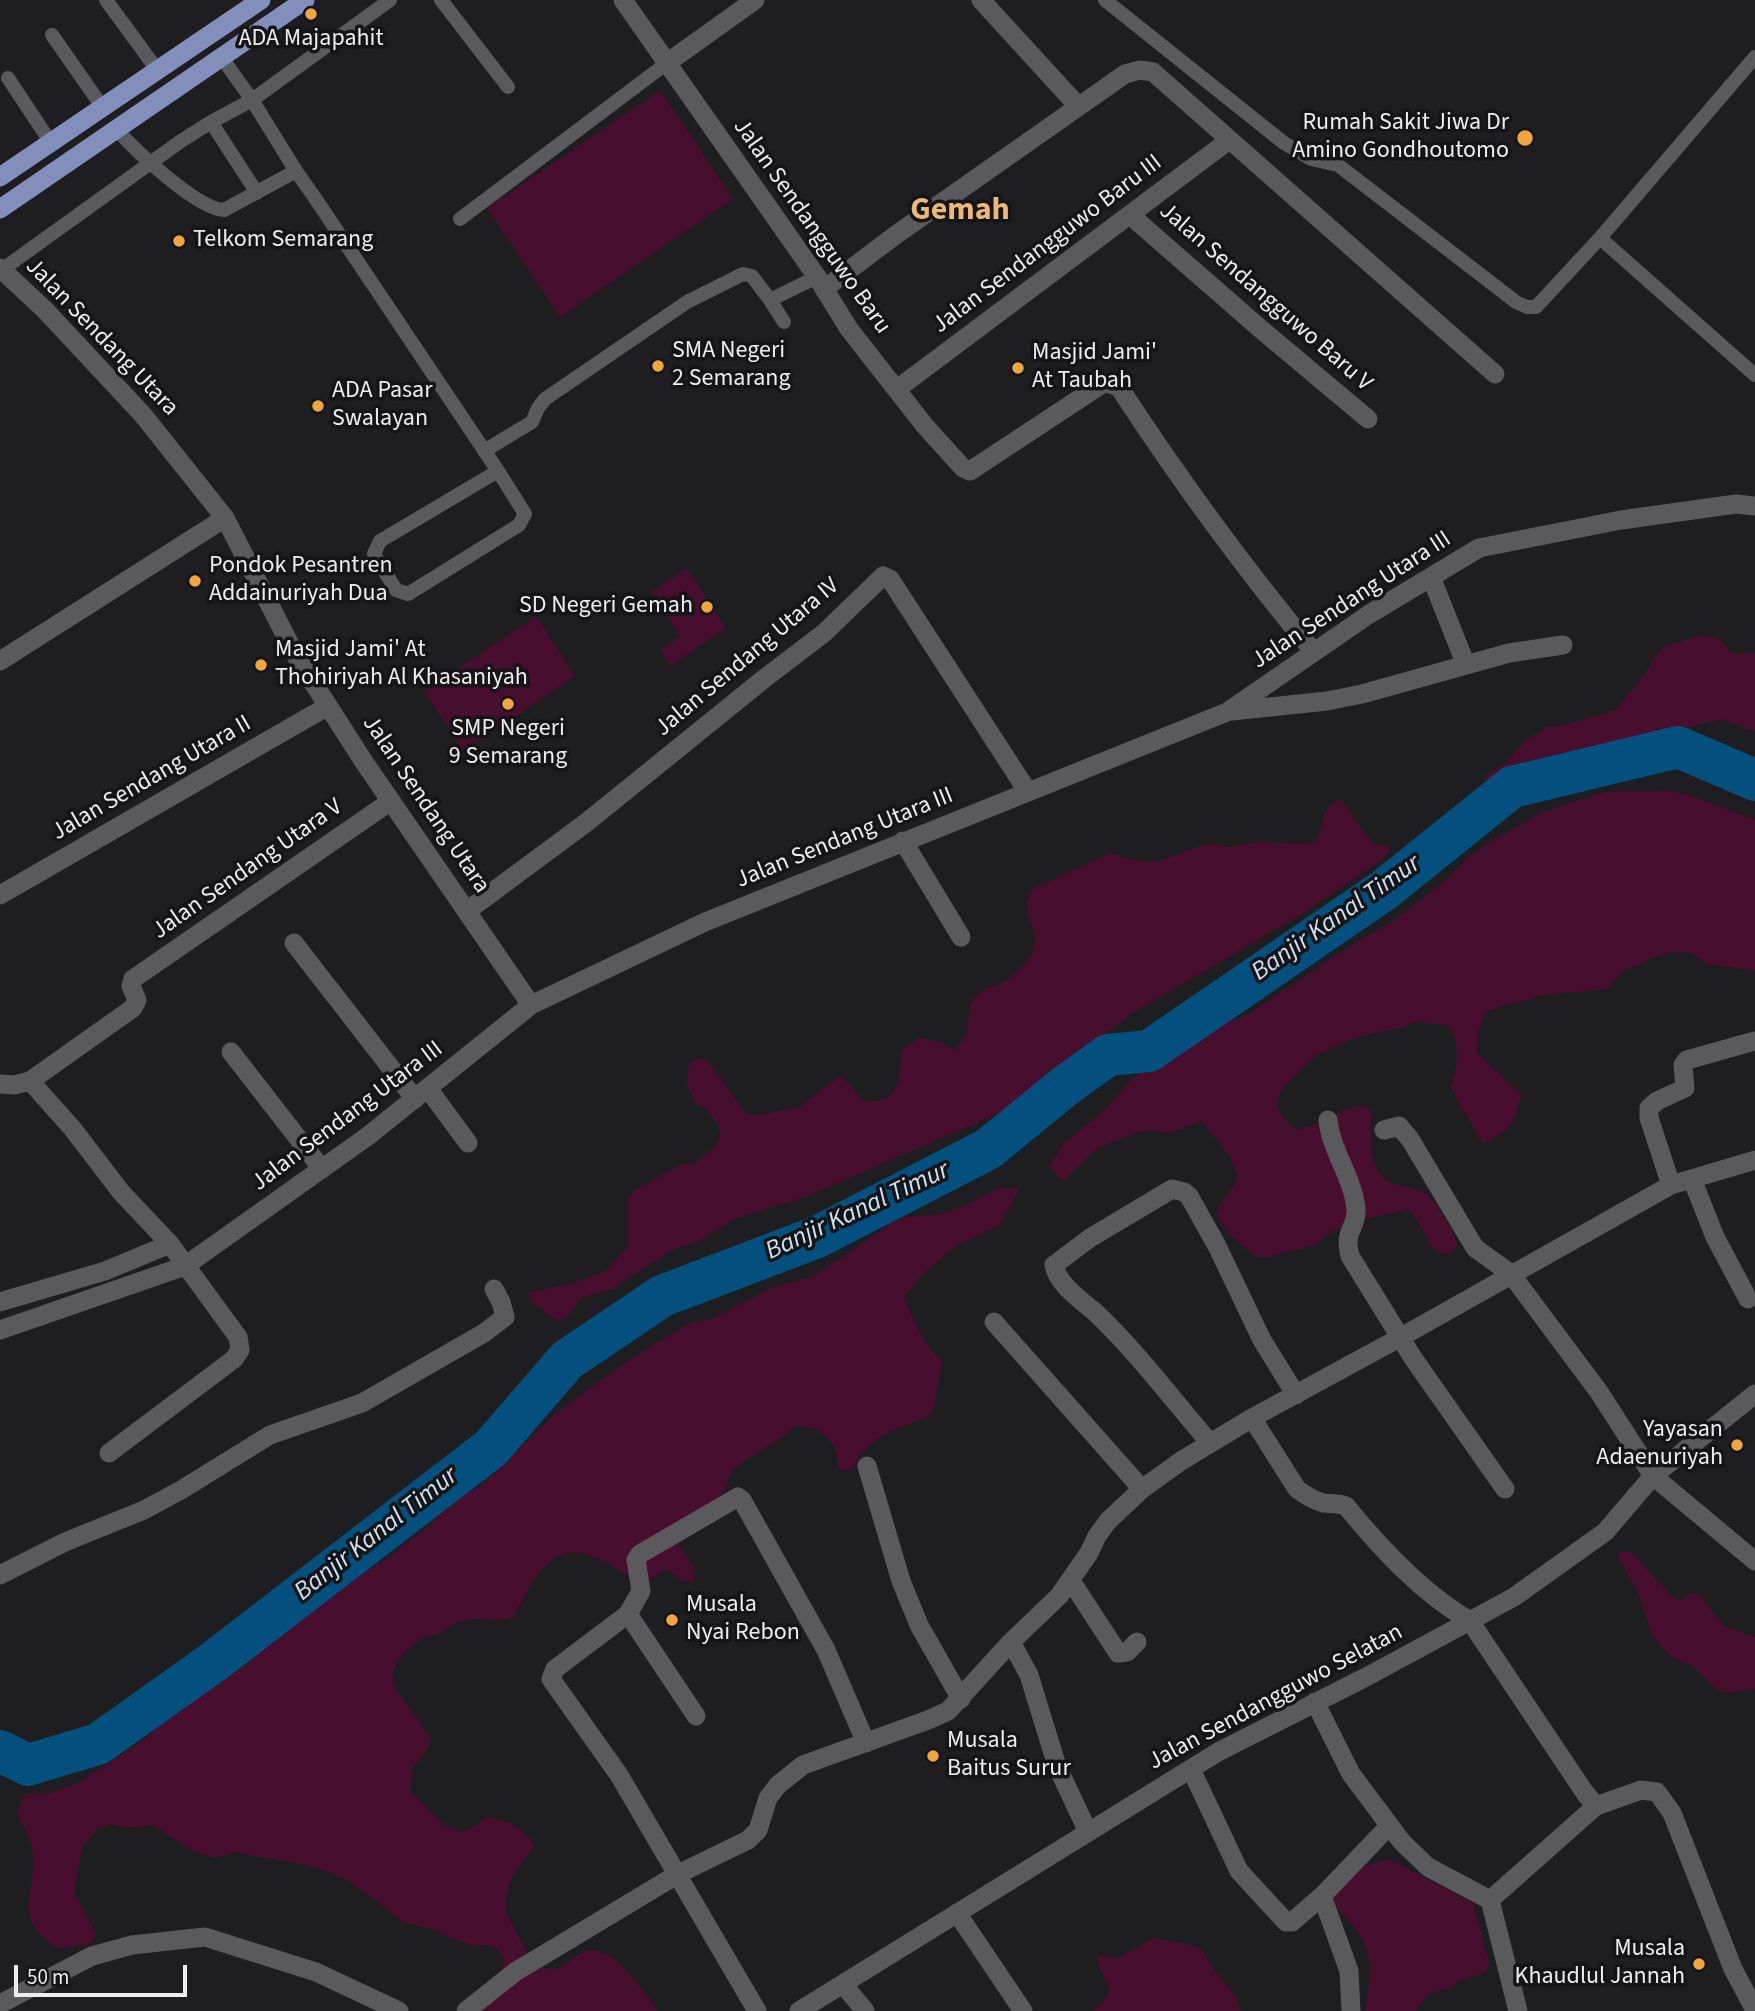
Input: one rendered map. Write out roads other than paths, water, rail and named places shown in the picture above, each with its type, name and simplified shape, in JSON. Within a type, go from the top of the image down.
[{"type":"main road","points":[[0,177],[261,0]]},
{"type":"main road","points":[[0,209],[304,0]]},
{"type":"street","name":"Jalan Sendangguwo Baru","points":[[624,0],[821,283],[849,329],[925,426],[963,468],[970,471],[1105,382],[1116,385],[1192,497],[1254,580],[1314,652]]},
{"type":"street","points":[[667,63],[755,0]]},
{"type":"street","points":[[981,0],[1078,106]]},
{"type":"street","points":[[821,283],[897,234],[1125,74],[1140,70],[1153,72],[1495,374]]},
{"type":"street","name":"Jalan Sendangguwo Baru III","points":[[897,389],[1228,141]]},
{"type":"street","name":"Jalan Sendangguwo Baru V","points":[[1130,215],[1368,419]]},
{"type":"street","name":"Jalan Sendang Utara","points":[[1,269],[45,310],[143,415],[225,518],[296,656],[391,801],[531,1005]]},
{"type":"street","name":"Jalan Sendang Utara III","points":[[0,1330],[185,1266],[422,1095],[531,1005],[705,922],[1227,712],[1368,615],[1479,548],[1634,518],[1736,504],[1755,506]]},
{"type":"street","points":[[0,661],[225,518]]},
{"type":"street","name":"Jalan Sendang Utara IV","points":[[467,911],[587,822],[824,633],[883,576],[890,579],[1028,792]]},
{"type":"street","points":[[1431,577],[1466,665]]},
{"type":"street","points":[[1227,712],[1327,701],[1362,694],[1509,653],[1563,645]]},
{"type":"street","name":"Jalan Sendang Utara II","points":[[0,895],[328,706]]},
{"type":"street","name":"Jalan Sendang Utara V","points":[[30,1081],[133,1008],[137,1000],[131,986],[133,979],[391,801]]},
{"type":"street","points":[[903,841],[961,937]]},
{"type":"street","points":[[294,943],[422,1095],[468,1143]]},
{"type":"street","points":[[1671,1185],[1649,1118],[1649,1108],[1657,1101],[1685,1088],[1683,1065],[1688,1060],[1755,1041]]},
{"type":"street","points":[[231,1052],[323,1168]]},
{"type":"street","points":[[0,1084],[14,1085],[30,1081],[72,1128],[121,1192],[170,1244],[238,1337],[240,1350],[234,1359],[109,1453]]},
{"type":"street","points":[[1328,1120],[1330,1135],[1351,1189],[1356,1210],[1346,1242],[1350,1256],[1419,1367],[1505,1489]]},
{"type":"street","points":[[1384,1130],[1399,1126],[1410,1139],[1475,1248],[1511,1274],[1599,1392],[1653,1476],[1755,1561]]},
{"type":"street","points":[[466,2011],[515,1972],[678,1874],[754,1836],[768,1798],[778,1785],[803,1765],[948,1711],[1059,1596],[1108,1521],[1142,1489],[1210,1443],[1671,1185],[1755,1160]]},
{"type":"street","points":[[1692,1179],[1715,1237],[1748,1299]]},
{"type":"street","points":[[1210,1443],[1127,1342],[1063,1283],[1054,1265],[1090,1237],[1172,1189],[1189,1196],[1217,1246],[1262,1340],[1296,1395]]},
{"type":"street","points":[[0,1302],[105,1271],[170,1244]]},
{"type":"street","points":[[0,1575],[65,1542],[144,1510],[270,1435],[362,1403],[430,1365],[484,1333],[505,1317],[494,1289]]},
{"type":"street","points":[[994,1322],[1142,1489]]},
{"type":"street","name":"Jalan Sendangguwo Selatan","points":[[799,2011],[1218,1752],[1514,1597],[1595,1540],[1618,1519],[1653,1476],[1755,1394]]},
{"type":"street","points":[[1252,1418],[1297,1489],[1324,1503],[1346,1506],[1384,1550],[1426,1589],[1448,1608],[1470,1621],[1585,1793],[1596,1805]]},
{"type":"street","points":[[867,1466],[901,1581],[919,1625],[961,1699]]},
{"type":"street","points":[[757,2011],[619,1774],[551,1679],[555,1669],[628,1614],[641,1591],[636,1560],[640,1554],[738,1497],[792,1586],[826,1650],[866,1743]]},
{"type":"street","points":[[1071,1581],[1118,1653],[1127,1652],[1137,1642]]},
{"type":"street","points":[[628,1614],[695,1716]]},
{"type":"street","points":[[1012,1642],[1029,1675],[1057,1766],[1088,1832]]},
{"type":"street","points":[[1315,1702],[1351,1774],[1389,1826],[1428,1867],[1490,1900],[1518,2011]]},
{"type":"street","points":[[1191,1769],[1239,1871],[1286,1922],[1292,1922],[1322,1896],[1389,1826]]},
{"type":"street","points":[[1490,1900],[1596,1805],[1641,1790],[1657,1792],[1672,1813],[1733,1969],[1755,2010]]},
{"type":"street","points":[[1322,1896],[1349,1971],[1351,2011]]},
{"type":"street","points":[[957,1913],[1023,2011]]},
{"type":"street","points":[[2,2006],[92,1956],[132,1945],[205,1937],[316,1972],[399,2011]]},
{"type":"street","points":[[843,1984],[865,2011]]},
{"type":"lane","points":[[106,0],[158,71]]},
{"type":"lane","points":[[1,269],[211,122],[252,100],[390,0]]},
{"type":"lane","points":[[442,0],[508,88]]},
{"type":"lane","points":[[1105,0],[1284,143],[1311,159],[1338,165],[1516,302],[1536,307],[1600,238],[1755,57]]},
{"type":"lane","points":[[52,36],[103,108]]},
{"type":"lane","points":[[222,58],[252,100],[296,171],[484,450],[498,471],[525,514],[523,521],[408,594],[396,590],[374,554],[380,541],[498,471]]},
{"type":"lane","points":[[460,219],[667,63]]},
{"type":"lane","points":[[8,78],[51,143]]},
{"type":"lane","points":[[211,122],[257,192]]},
{"type":"lane","points":[[117,130],[175,183],[216,209],[224,210],[296,171]]},
{"type":"lane","points":[[1600,238],[1755,375]]},
{"type":"lane","points":[[484,450],[533,422],[545,399],[687,302],[743,274],[752,276],[784,322]]},
{"type":"lane","points":[[770,300],[821,283]]},
{"type":"waterway","name":"Banjir Kanal Timur","points":[[0,1751],[28,1765],[98,1744],[212,1663],[491,1448],[567,1360],[662,1296],[817,1237],[988,1149],[1065,1086],[1108,1055],[1149,1051],[1384,890],[1512,787],[1678,747],[1755,780]]},
{"type":"place","name":"ADA Majapahit","points":[[311,14]]},
{"type":"place","name":"Rumah Sakit Jiwa Dr Amino Gondhoutomo","points":[[1525,138]]},
{"type":"place","name":"Telkom Semarang","points":[[179,241]]},
{"type":"place","name":"SMA Negeri 2 Semarang","points":[[658,366]]},
{"type":"place","name":"Masjid Jami' At Taubah","points":[[1018,368]]},
{"type":"place","name":"ADA Pasar Swalayan","points":[[318,406]]},
{"type":"place","name":"Pondok Pesantren Addainuriyah Dua","points":[[195,581]]},
{"type":"place","name":"SD Negeri Gemah","points":[[707,607]]},
{"type":"place","name":"Masjid Jami' At Thohiriyah Al Khasaniyah","points":[[261,665]]},
{"type":"place","name":"SMP Negeri 9 Semarang","points":[[508,704]]},
{"type":"place","name":"Yayasan Adaenuriyah","points":[[1737,1445]]},
{"type":"place","name":"Musala Nyai Rebon","points":[[672,1620]]},
{"type":"place","name":"Musala Baitus Surur","points":[[933,1756]]},
{"type":"place","name":"Musala Khaudlul Jannah","points":[[1699,1964]]},
{"type":"district","name":"Gemah","points":[[960,212]]}]
